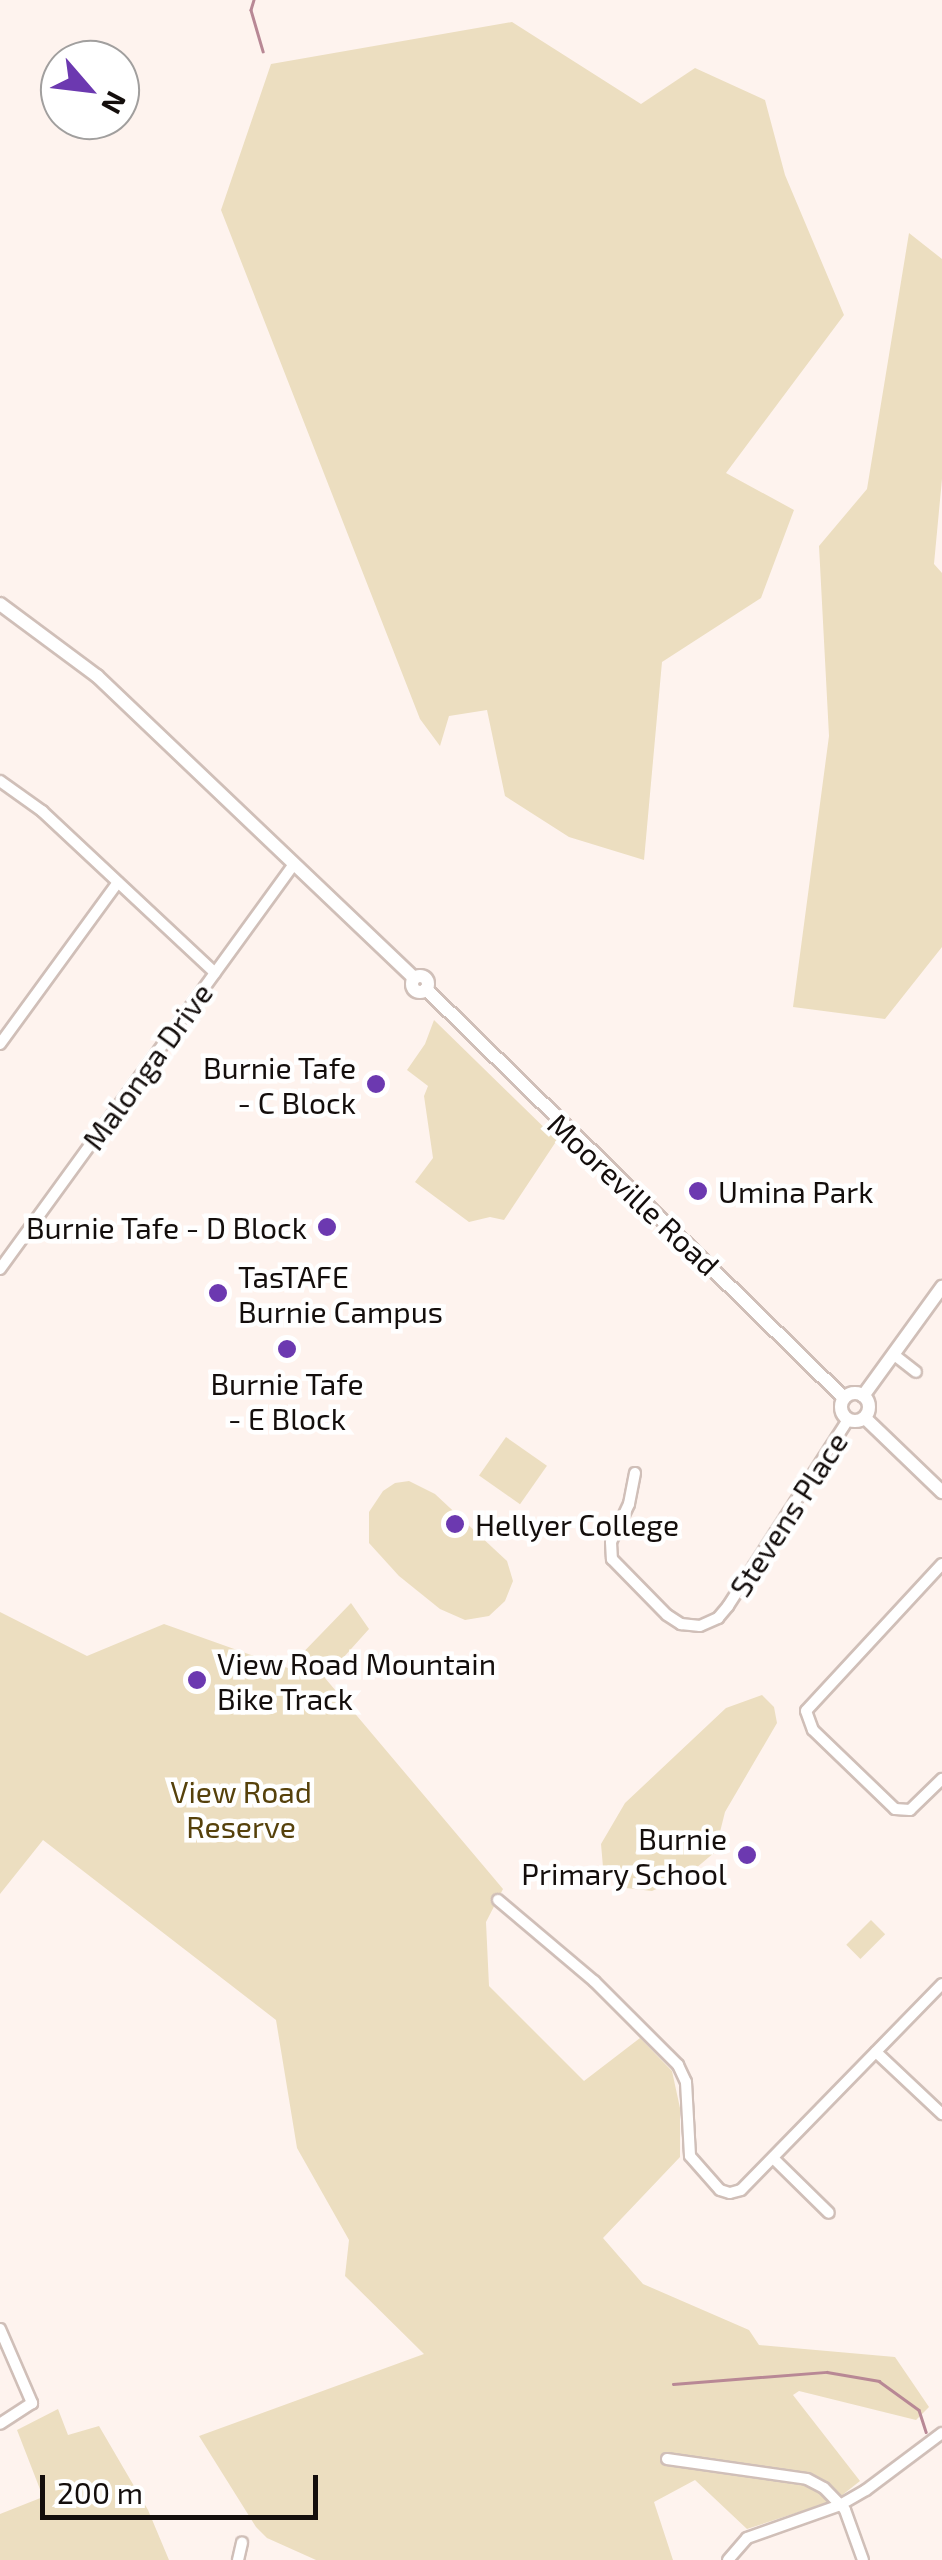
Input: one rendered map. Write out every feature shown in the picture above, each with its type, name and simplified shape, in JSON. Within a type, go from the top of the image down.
[{"type":"main road","name":"Mooreville Road","points":[[0,604],[62,646],[97,676],[414,978],[414,990],[426,990],[844,1398]]},
{"type":"main road","points":[[864,1396],[942,1287]]},
{"type":"main road","points":[[851,1394],[864,1396],[869,1404],[865,1418],[848,1420],[841,1410],[844,1398],[851,1394]]},
{"type":"main road","points":[[865,1418],[942,1492]]},
{"type":"street","points":[[0,781],[42,811],[215,973]]},
{"type":"street","name":"Malonga Drive","points":[[0,1269],[294,864]]},
{"type":"street","points":[[0,1044],[118,882]]},
{"type":"street","points":[[893,1354],[916,1372]]},
{"type":"street","name":"Stevens Place","points":[[635,1472],[629,1504],[611,1542],[612,1559],[668,1615],[681,1624],[700,1626],[728,1606],[848,1420]]},
{"type":"street","points":[[942,1564],[806,1710],[813,1730],[895,1809],[910,1810],[942,1779]]},
{"type":"street","points":[[498,1900],[594,1981],[678,2065],[686,2082],[690,2156],[720,2190],[742,2190],[942,1984]]},
{"type":"street","points":[[876,2052],[942,2114]]},
{"type":"street","points":[[773,2158],[829,2212]]},
{"type":"street","points":[[0,2329],[32,2403],[0,2424]]},
{"type":"street","points":[[728,2560],[747,2538],[840,2505],[942,2434]]},
{"type":"street","points":[[667,2459],[806,2479],[840,2505],[863,2560]]},
{"type":"street","points":[[238,2560],[242,2542]]},
{"type":"green space","points":[[512,22],[641,104],[695,68],[765,100],[785,175],[844,315],[726,473],[794,510],[761,598],[662,662],[644,860],[569,837],[505,796],[487,710],[449,716],[440,746],[420,719],[221,210],[271,64]]},
{"type":"green space","points":[[909,233],[942,259],[942,479],[934,564],[942,573],[942,947],[885,1019],[793,1007],[829,736],[819,546],[867,489]]},
{"type":"green space","points":[[434,1020],[557,1140],[504,1220],[490,1217],[469,1222],[415,1182],[433,1158],[424,1096],[428,1086],[407,1070],[425,1044]]},
{"type":"green space","points":[[506,1437],[547,1466],[520,1504],[479,1476]]},
{"type":"green space","points":[[409,1481],[435,1494],[507,1561],[513,1581],[505,1601],[489,1616],[465,1620],[440,1609],[399,1576],[369,1543],[369,1512],[383,1491],[395,1483]]},
{"type":"green space","name":"View Road Reserve","points":[[351,1603],[369,1629],[325,1678],[503,1889],[486,1922],[489,1986],[584,2081],[640,2038],[672,2071],[680,2108],[680,2157],[603,2238],[643,2284],[749,2330],[759,2345],[895,2357],[929,2407],[916,2420],[799,2391],[793,2395],[860,2481],[836,2500],[747,2529],[695,2480],[654,2502],[673,2560],[316,2560],[267,2538],[256,2527],[199,2436],[424,2354],[345,2276],[349,2240],[297,2148],[276,2020],[43,1840],[0,1894],[0,1612],[87,1656],[164,1624],[288,1668]]},
{"type":"green space","points":[[762,1695],[774,1707],[777,1723],[725,1812],[715,1852],[689,1874],[652,1891],[626,1888],[615,1881],[603,1867],[601,1844],[625,1803],[726,1708]]},
{"type":"green space","points":[[871,1920],[885,1934],[860,1959],[846,1945]]},
{"type":"green space","points":[[58,2409],[68,2435],[99,2426],[148,2510],[169,2560],[0,2560],[0,2514],[43,2497],[17,2430]]},
{"type":"waterway","points":[[254,0],[251,10],[263,51]]},
{"type":"waterway","points":[[673,2384],[827,2372],[879,2381],[919,2410],[926,2432]]},
{"type":"place","name":"Burnie Tafe - C Block","points":[[376,1084]]},
{"type":"place","name":"Umina Park","points":[[698,1191]]},
{"type":"place","name":"Burnie Tafe - D Block","points":[[327,1227]]},
{"type":"place","name":"TasTAFE Burnie Campus","points":[[218,1293]]},
{"type":"place","name":"Burnie Tafe - E Block","points":[[287,1349]]},
{"type":"place","name":"Hellyer College","points":[[455,1524]]},
{"type":"place","name":"View Road Mountain Bike Track","points":[[197,1680]]},
{"type":"place","name":"Burnie Primary School","points":[[747,1855]]}]
